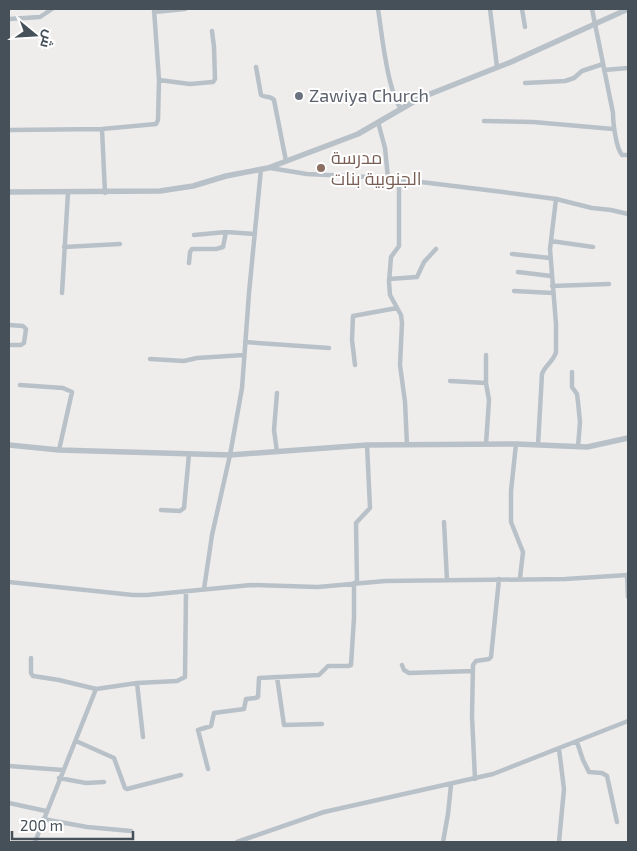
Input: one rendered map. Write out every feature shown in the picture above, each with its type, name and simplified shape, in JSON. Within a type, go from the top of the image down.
[{"type":"street","points":[[9,19],[40,18],[52,9]]},
{"type":"street","points":[[10,130],[102,128],[156,124],[158,120],[159,80],[154,10],[186,9]]},
{"type":"street","points":[[378,9],[390,81],[396,103],[400,109]]},
{"type":"street","points":[[490,9],[498,68]]},
{"type":"street","points":[[522,9],[525,27]]},
{"type":"street","points":[[592,9],[613,113],[614,129],[620,153],[628,156]]},
{"type":"street","points":[[9,192],[132,193],[179,189],[226,176],[268,168],[358,134],[420,98],[498,68],[628,9]]},
{"type":"street","points":[[159,80],[190,84],[213,82],[215,79],[212,30]]},
{"type":"street","points":[[256,67],[260,92],[263,96],[274,100],[286,160]]},
{"type":"street","points":[[525,83],[565,81],[574,78],[582,71],[604,67],[628,68]]},
{"type":"street","points":[[484,121],[533,122],[614,129]]},
{"type":"street","points":[[378,122],[385,148],[388,178]]},
{"type":"street","points":[[102,128],[105,193]]},
{"type":"street","points":[[268,168],[327,176],[398,179],[556,199],[628,214]]},
{"type":"street","points":[[204,589],[212,535],[230,456],[242,388],[262,169]]},
{"type":"street","points":[[398,179],[399,246],[391,257],[389,279],[390,295],[401,315],[402,323],[400,364],[406,402],[407,445]]},
{"type":"street","points":[[62,293],[68,192]]},
{"type":"street","points":[[538,445],[542,374],[547,364],[555,357],[556,352],[556,324],[550,258],[556,199]]},
{"type":"street","points":[[194,235],[226,232],[255,234]]},
{"type":"street","points":[[189,263],[192,249],[216,249],[223,247],[226,232]]},
{"type":"street","points":[[551,240],[593,247]]},
{"type":"street","points":[[64,247],[120,244]]},
{"type":"street","points":[[389,279],[417,277],[424,262],[436,250]]},
{"type":"street","points":[[512,254],[550,258]]},
{"type":"street","points":[[518,272],[551,276]]},
{"type":"street","points":[[552,286],[609,284]]},
{"type":"street","points":[[514,291],[553,293]]},
{"type":"street","points":[[355,364],[352,316],[397,308]]},
{"type":"street","points":[[9,325],[23,326],[26,329],[24,344],[9,345]]},
{"type":"street","points":[[245,342],[329,348]]},
{"type":"street","points":[[150,359],[184,361],[197,358],[244,355]]},
{"type":"street","points":[[486,355],[486,383],[489,400],[486,444]]},
{"type":"street","points":[[572,372],[572,384],[577,394],[580,415],[578,447]]},
{"type":"street","points":[[450,381],[486,383]]},
{"type":"street","points":[[20,384],[63,388],[72,392],[60,450]]},
{"type":"street","points":[[277,393],[274,430],[277,452]]},
{"type":"street","points":[[9,445],[60,450],[107,450],[230,456],[367,446],[516,444],[587,447],[628,438]]},
{"type":"street","points":[[516,444],[511,491],[511,522],[523,552],[520,578]]},
{"type":"street","points":[[208,769],[198,732],[199,729],[212,726],[214,712],[244,709],[246,699],[258,696],[259,678],[319,675],[328,666],[351,665],[356,583],[356,523],[370,508],[367,446]]},
{"type":"street","points":[[161,510],[180,511],[184,508],[189,454]]},
{"type":"street","points":[[444,522],[447,580]]},
{"type":"street","points":[[9,582],[133,595],[251,585],[318,587],[356,583],[520,578],[565,579],[628,575],[628,597]]},
{"type":"street","points":[[475,779],[472,716],[474,663],[489,659],[492,653],[499,579]]},
{"type":"street","points":[[31,658],[32,676],[96,689],[137,683],[177,681],[185,677],[186,592]]},
{"type":"street","points":[[402,665],[409,674],[473,672]]},
{"type":"street","points":[[277,677],[284,725],[322,724]]},
{"type":"street","points":[[137,683],[143,737]]},
{"type":"street","points":[[34,842],[96,689]]},
{"type":"street","points":[[236,842],[324,812],[451,785],[493,774],[628,721]]},
{"type":"street","points":[[76,742],[114,758],[127,789],[181,775]]},
{"type":"street","points":[[577,742],[589,772],[602,773],[607,776],[617,822]]},
{"type":"street","points":[[559,749],[564,789],[559,842]]},
{"type":"street","points":[[9,766],[63,770]]},
{"type":"street","points":[[59,778],[86,783],[104,782]]},
{"type":"street","points":[[443,842],[451,785]]},
{"type":"street","points":[[9,803],[46,811]]},
{"type":"street","points":[[43,819],[87,827],[131,831]]},
{"type":"place","name":"Zawiya Church","points":[[299,96]]},
{"type":"place","name":"مدرسة الجنوبية بنات","points":[[321,168]]}]
